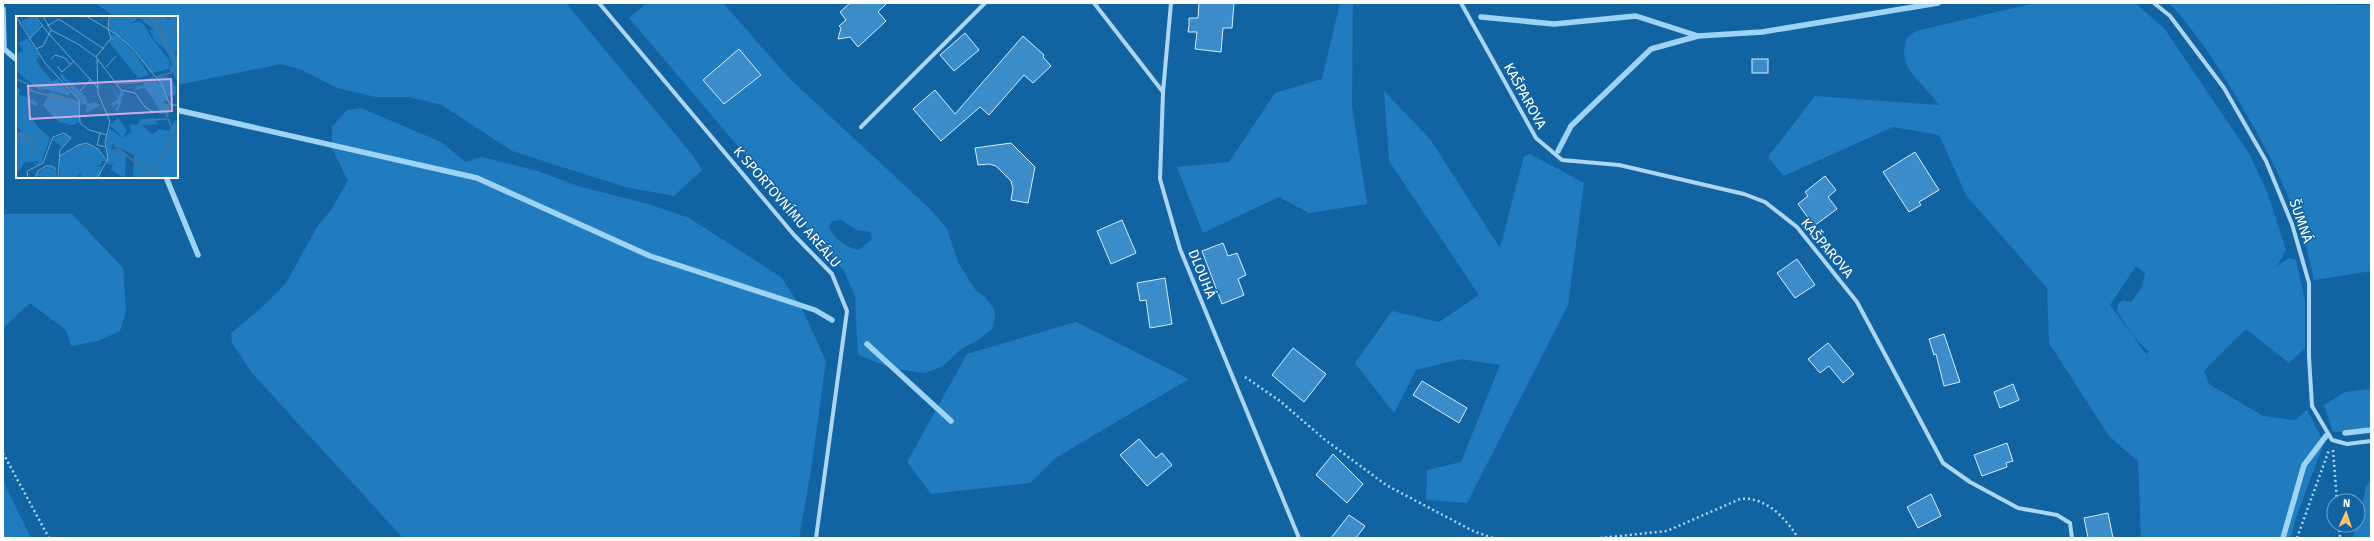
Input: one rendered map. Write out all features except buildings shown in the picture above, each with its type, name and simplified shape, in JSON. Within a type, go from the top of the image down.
[{"type":"street","name":"K SPORTOVNÍMU AREÁLU","points":[[598,3],[794,235],[832,274],[847,311],[816,538]]},
{"type":"street","points":[[861,126],[985,3]]},
{"type":"street","points":[[1094,3],[1163,92]]},
{"type":"street","name":"DLOUHÁ","points":[[1171,3],[1163,92],[1160,179],[1180,249],[1299,538]]},
{"type":"street","name":"KAŠPAROVA","points":[[1461,3],[1536,138],[1562,160],[1619,165],[1744,194],[1766,202],[1797,227],[1857,302],[1943,463],[1970,482],[2018,508],[2057,515],[2070,523],[2072,538]]},
{"type":"street","name":"ŠUMNÁ","points":[[2154,3],[2170,16],[2224,88],[2266,161],[2292,224],[2309,283],[2308,357],[2312,406],[2332,440]]},
{"type":"street","points":[[2332,440],[2347,444],[2371,441]]},
{"type":"path","points":[[1228,366],[1280,401],[1324,439],[1386,485],[1473,532],[1493,538]]},
{"type":"path","points":[[2332,440],[2336,493]]},
{"type":"path","points":[[2297,538],[2332,440]]},
{"type":"path","points":[[3,453],[49,538]]},
{"type":"path","points":[[1600,538],[1667,530],[1740,499],[1750,498],[1775,511],[1792,528],[1798,538]]},
{"type":"shaded area","points":[[95,3],[566,3],[694,157],[702,170],[674,196],[625,187],[512,151],[442,105],[409,97],[376,97],[337,88],[302,70],[281,64],[182,84],[178,82],[178,16],[114,16]]},
{"type":"shaded area","points":[[647,3],[723,3],[790,79],[932,211],[947,229],[958,262],[976,291],[985,297],[994,309],[995,319],[992,329],[978,340],[961,349],[943,366],[925,373],[894,369],[858,355],[855,296],[844,271],[629,18]],"holes":[[[841,220],[857,230],[870,232],[872,239],[859,250],[841,242],[834,236],[829,227],[832,221]]]},
{"type":"shaded area","points":[[1340,3],[1353,3],[1352,106],[1367,204],[1309,213],[1279,197],[1203,233],[1177,167],[1229,162],[1275,93],[1322,79]]},
{"type":"shaded area","points":[[2035,3],[2135,3],[2164,28],[2250,155],[2268,194],[2286,250],[2277,266],[2289,258],[2296,260],[2305,301],[2305,348],[2289,363],[2246,329],[2204,371],[2209,384],[2263,416],[2295,420],[2307,410],[2324,443],[2295,520],[2291,538],[2141,538],[2138,461],[2109,436],[2049,343],[2047,288],[1966,195],[1939,135],[1893,127],[1784,176],[1768,157],[1815,96],[1939,105],[1913,74],[1908,67],[1905,58],[1904,49],[1907,38],[1916,31]],"holes":[[[2136,266],[2145,273],[2142,287],[2131,302],[2123,300],[2118,304],[2117,311],[2133,336],[2149,352],[2146,354],[2110,305]]]},
{"type":"shaded area","points":[[2169,3],[2371,5],[2371,271],[2314,280],[2309,257],[2295,213],[2267,151],[2219,68],[2180,15]]},
{"type":"shaded area","points":[[1384,91],[1430,139],[1500,248],[1524,156],[1530,154],[1584,183],[1568,305],[1467,503],[1426,500],[1427,470],[1461,462],[1500,365],[1461,359],[1416,370],[1394,413],[1355,363],[1392,311],[1439,322],[1479,295],[1389,161]]},
{"type":"shaded area","points":[[361,108],[441,142],[465,162],[482,157],[538,171],[578,186],[648,204],[689,218],[781,277],[802,309],[826,361],[811,470],[799,538],[403,538],[252,373],[232,343],[231,333],[261,308],[286,283],[317,227],[331,210],[348,181],[332,148],[332,127],[347,110]]},
{"type":"shaded area","points":[[3,214],[72,214],[123,268],[126,312],[120,331],[98,341],[71,346],[66,330],[30,303],[3,328]]},
{"type":"shaded area","points":[[1076,322],[1189,379],[1057,457],[1030,483],[931,494],[907,462],[967,354]]},
{"type":"shaded area","points":[[2371,389],[2371,432],[2333,432],[2324,405],[2345,392]]},
{"type":"shaded area","points":[[3,481],[31,538],[3,538]]},
{"type":"shaded area","points":[[2371,481],[2371,538],[2353,538],[2354,533],[2366,533],[2366,493],[2365,493],[2366,486]]},
{"type":"waterway","points":[[1481,17],[1554,24],[1636,16],[1698,36],[1762,32],[1938,3]]},
{"type":"waterway","points":[[3,9],[4,49],[16,59]]},
{"type":"waterway","points":[[1558,151],[1571,126],[1651,49],[1698,36]]},
{"type":"waterway","points":[[178,110],[477,178],[650,256],[815,310],[832,320]]},
{"type":"waterway","points":[[166,178],[198,255]]},
{"type":"waterway","points":[[867,344],[951,421]]},
{"type":"waterway","points":[[2345,433],[2371,430]]},
{"type":"waterway","points":[[2283,538],[2304,465],[2326,436]]}]
